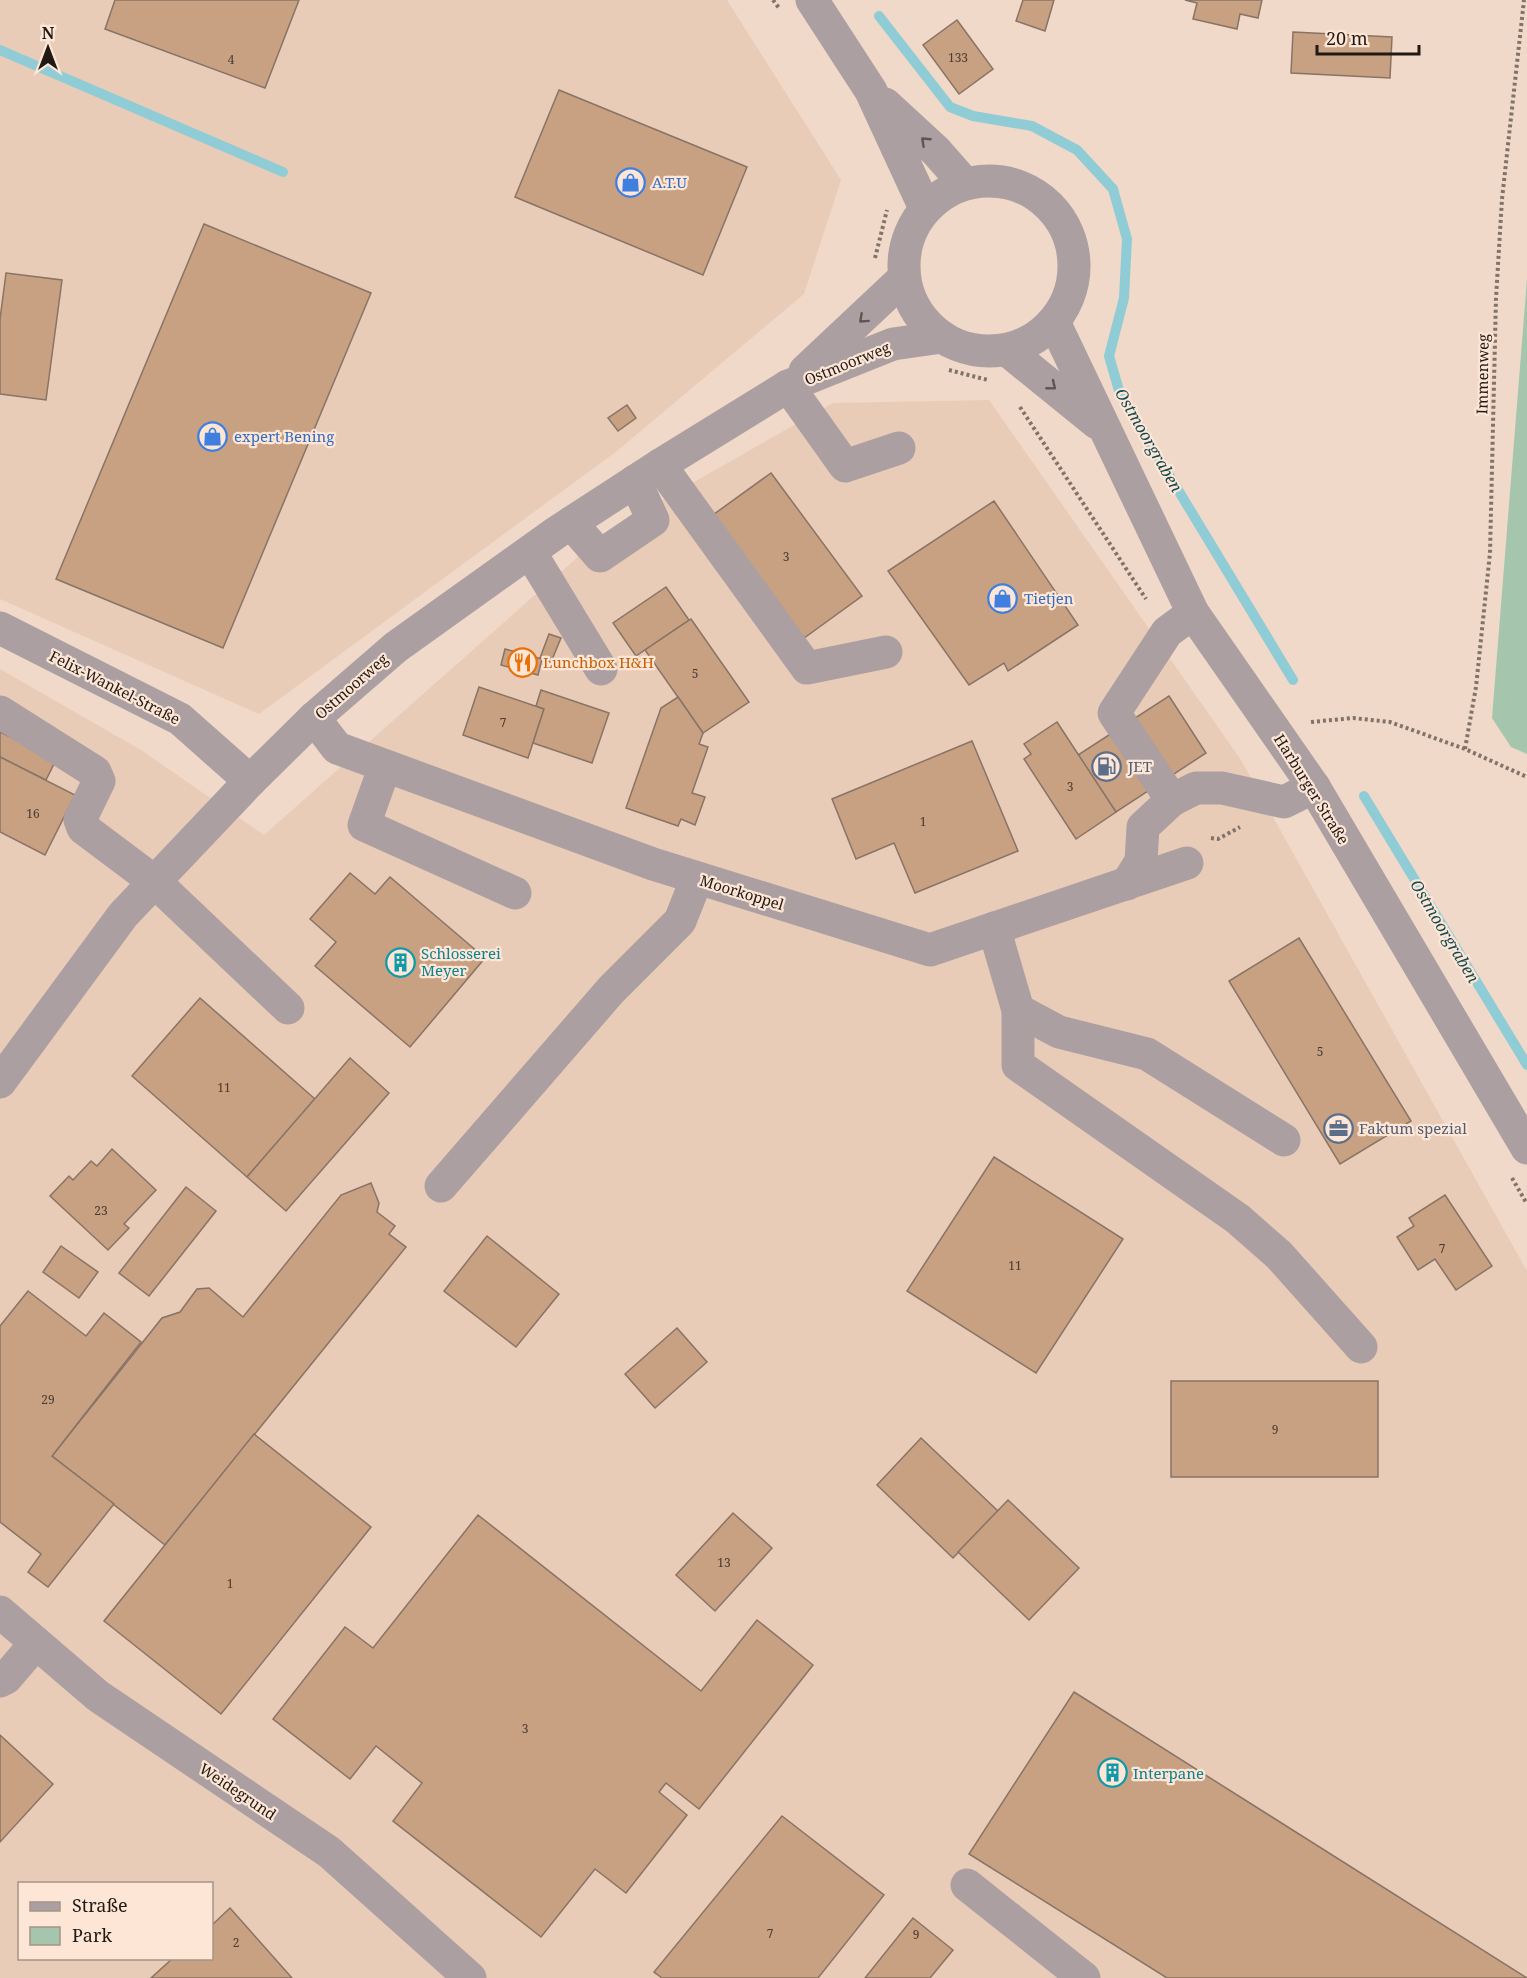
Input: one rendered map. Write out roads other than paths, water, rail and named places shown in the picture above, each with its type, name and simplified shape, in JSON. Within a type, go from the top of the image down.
[{"type":"street","points":[[812,0],[871,91],[925,208]]},
{"type":"street","points":[[871,91],[936,152],[965,184]]},
{"type":"street","points":[[992,180],[1019,186],[1043,199],[1062,219],[1073,244],[1075,271],[1069,298],[1054,322],[1033,339],[1007,350],[984,351],[962,347],[941,352],[911,301],[904,278],[905,251],[913,226],[925,208],[946,192],[965,184],[992,180]]},
{"type":"street","name":"Ostmoorweg","points":[[788,386],[904,278]]},
{"type":"street","name":"Harburger Straße","points":[[1054,322],[1193,613],[1314,787],[1518,1161]]},
{"type":"street","name":"Ostmoorweg","points":[[0,1082],[123,915],[250,781],[314,718],[396,647],[571,523],[788,386],[893,344],[941,352]]},
{"type":"street","name":"Harburger Straße","points":[[1007,350],[1103,428]]},
{"type":"street","points":[[788,386],[845,466],[899,448]]},
{"type":"street","points":[[571,523],[600,556],[653,520],[647,473]]},
{"type":"street","points":[[647,473],[807,668],[886,652]]},
{"type":"street","points":[[530,552],[601,669]]},
{"type":"street","points":[[1172,800],[1114,713],[1167,632],[1193,613]]},
{"type":"street","name":"Felix-Wankel-Straße","points":[[0,628],[180,719],[250,781]]},
{"type":"street","points":[[0,712],[95,772],[99,782],[98,789],[82,816],[81,824],[154,882],[288,1008]]},
{"type":"street","name":"Moorkoppel","points":[[314,718],[338,748],[385,766],[653,864],[930,950],[1187,863]]},
{"type":"street","points":[[385,766],[364,825],[514,893]]},
{"type":"street","points":[[1126,884],[1141,861],[1143,827],[1172,800],[1196,788],[1222,788],[1284,802],[1314,787]]},
{"type":"street","points":[[441,1186],[611,990],[680,921],[697,878]]},
{"type":"street","points":[[994,928],[1017,1010],[1018,1065],[1238,1218],[1279,1255],[1361,1347]]},
{"type":"street","points":[[1017,1010],[1059,1032],[1147,1054],[1284,1140]]},
{"type":"street","name":"Weidegrund","points":[[0,1612],[98,1696],[329,1852],[470,1978]]},
{"type":"street","points":[[0,1681],[36,1643]]},
{"type":"street","points":[[967,1885],[1084,1978]]},
{"type":"waterway","name":"Ostmoorgraben","points":[[879,16],[950,107],[973,116],[1032,126],[1077,150],[1113,189],[1127,239],[1124,298],[1109,356],[1120,394],[1293,680]]},
{"type":"waterway","points":[[0,50],[283,172]]},
{"type":"waterway","name":"Ostmoorgraben","points":[[1364,796],[1527,1065]]},
{"type":"place","name":"A.T.U","points":[[631,182]]},
{"type":"place","name":"expert Bening","points":[[213,436]]},
{"type":"place","name":"Tietjen","points":[[1003,598]]},
{"type":"place","name":"Lunchbox H&H","points":[[522,662]]},
{"type":"place","name":"JET","points":[[1107,766]]},
{"type":"place","name":"Schlosserei Meyer","points":[[400,962]]},
{"type":"place","name":"Faktum spezial","points":[[1338,1128]]},
{"type":"place","name":"Interpane","points":[[1112,1773]]}]
